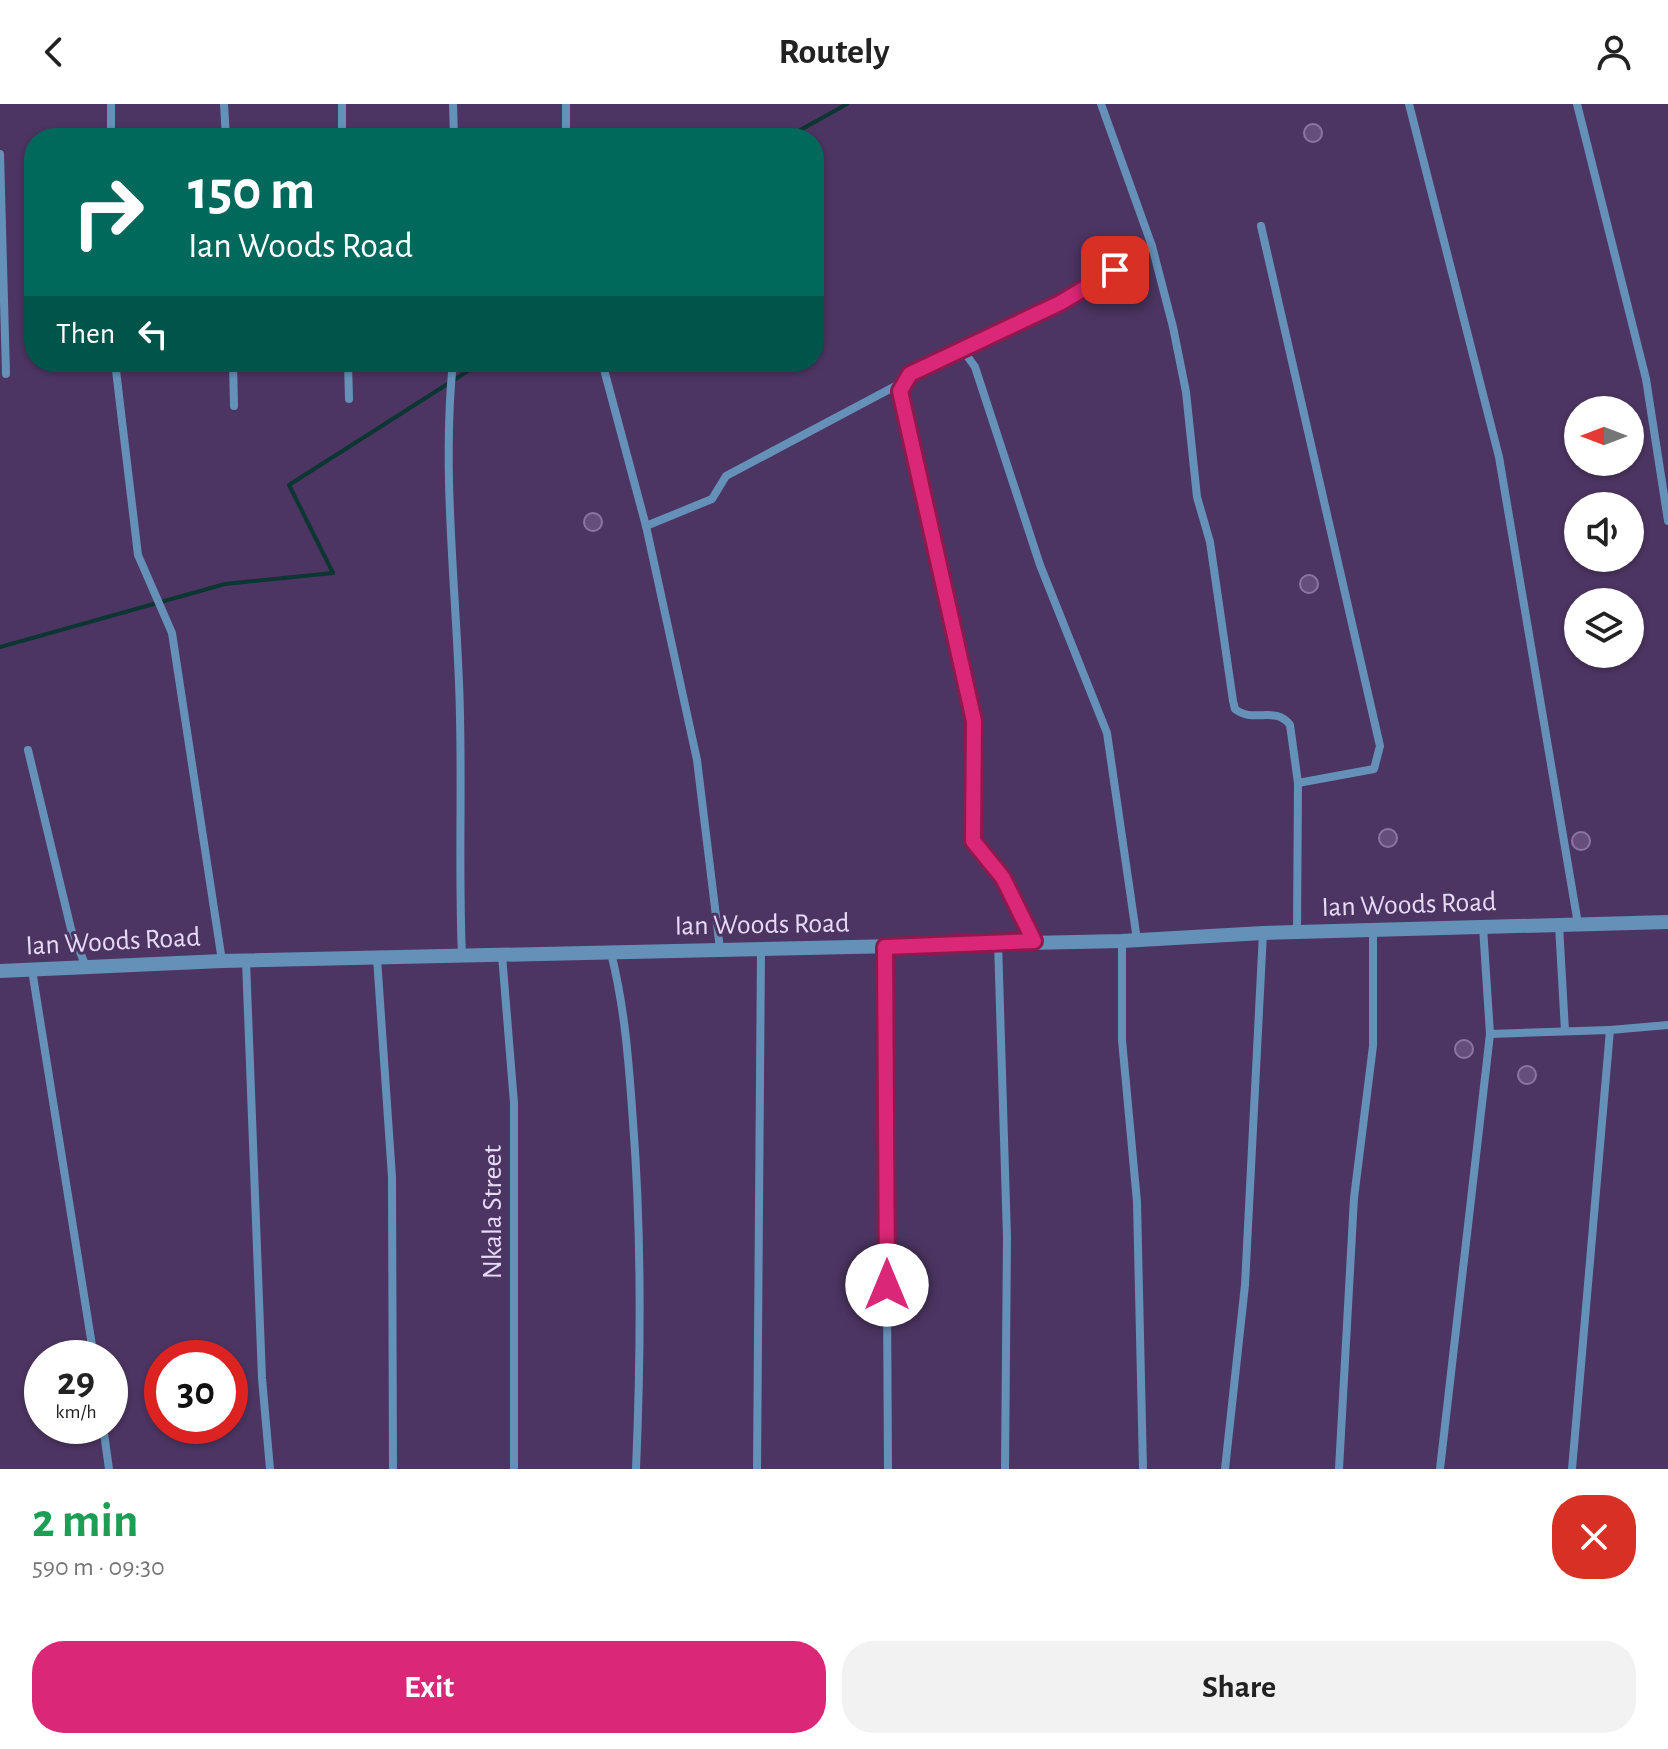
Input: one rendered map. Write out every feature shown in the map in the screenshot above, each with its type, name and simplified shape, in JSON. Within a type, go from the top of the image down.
[{"type":"street","points":[[111,104],[111,128]]},
{"type":"street","points":[[224,104],[225,128]]},
{"type":"street","points":[[342,104],[342,128]]},
{"type":"street","points":[[453,104],[454,128]]},
{"type":"street","points":[[566,104],[566,128]]},
{"type":"street","points":[[1101,104],[1152,246],[1186,392],[1197,497],[1210,542],[1235,709],[1246,716],[1276,714],[1290,725],[1298,783],[1297,932]]},
{"type":"street","points":[[1409,104],[1499,457],[1578,924]]},
{"type":"street","points":[[1577,104],[1646,379],[1668,521]]},
{"type":"street","points":[[0,154],[6,374]]},
{"type":"street","points":[[1261,226],[1380,746],[1374,769],[1298,783]]},
{"type":"street","points":[[646,526],[712,499],[726,476],[903,382],[910,374],[1060,303],[1152,246]]},
{"type":"street","points":[[963,350],[975,367],[1040,565],[1107,733],[1129,940],[1122,1040],[1138,1215],[1143,1469]]},
{"type":"street","points":[[116,372],[138,555],[172,633],[222,961]]},
{"type":"street","points":[[233,372],[234,406]]},
{"type":"street","points":[[348,372],[349,399]]},
{"type":"street","points":[[453,372],[452,492],[460,706],[458,864],[462,956]]},
{"type":"street","points":[[605,372],[646,526],[697,760],[720,949]]},
{"type":"street","points":[[903,382],[899,399],[974,721],[973,841],[1003,878],[1034,941]]},
{"type":"street","points":[[28,750],[71,929],[86,967]]},
{"type":"street","name":"Ian Woods Road","points":[[0,971],[222,961],[885,947],[1373,929],[1668,922]]},
{"type":"street","points":[[1559,925],[1565,1031]]},
{"type":"street","points":[[1440,1469],[1490,1034],[1483,927]]},
{"type":"street","points":[[1339,1469],[1354,1198],[1373,1046],[1373,929]]},
{"type":"street","points":[[1225,1469],[1245,1285],[1263,933]]},
{"type":"street","points":[[998,942],[1007,1237],[1005,1469]]},
{"type":"street","points":[[885,947],[888,1469]]},
{"type":"street","points":[[757,1469],[761,949]]},
{"type":"street","points":[[611,953],[624,1020],[638,1175],[641,1309],[636,1469]]},
{"type":"street","name":"Nkala Street","points":[[502,955],[514,1103],[514,1469]]},
{"type":"street","points":[[377,958],[392,1177],[393,1469]]},
{"type":"street","points":[[246,961],[262,1378],[270,1469]]},
{"type":"street","points":[[32,970],[91,1340]]},
{"type":"street","points":[[1490,1034],[1668,1025]]},
{"type":"street","points":[[1572,1469],[1610,1030]]},
{"type":"street","points":[[106,1444],[109,1469]]},
{"type":"building","points":[[1313,124],[1322,133],[1313,142],[1304,133]]},
{"type":"building","points":[[593,513],[602,522],[593,531],[584,522]]},
{"type":"building","points":[[1309,575],[1318,584],[1309,593],[1300,584]]},
{"type":"building","points":[[1388,829],[1397,838],[1388,847],[1379,838]]},
{"type":"building","points":[[1581,832],[1590,841],[1581,850],[1572,841]]},
{"type":"building","points":[[1464,1040],[1473,1049],[1464,1058],[1455,1049]]},
{"type":"building","points":[[1527,1066],[1536,1075],[1527,1084],[1518,1075]]},
{"type":"waterway","points":[[804,128],[847,104]]},
{"type":"waterway","points":[[0,647],[225,584],[333,573],[289,485],[466,372]]},
{"type":"route","points":[[887,1285],[885,947],[1034,941],[1003,878],[973,841],[971,823],[976,786],[974,721],[899,399],[900,391],[910,374],[1060,303],[1115,270]]}]
